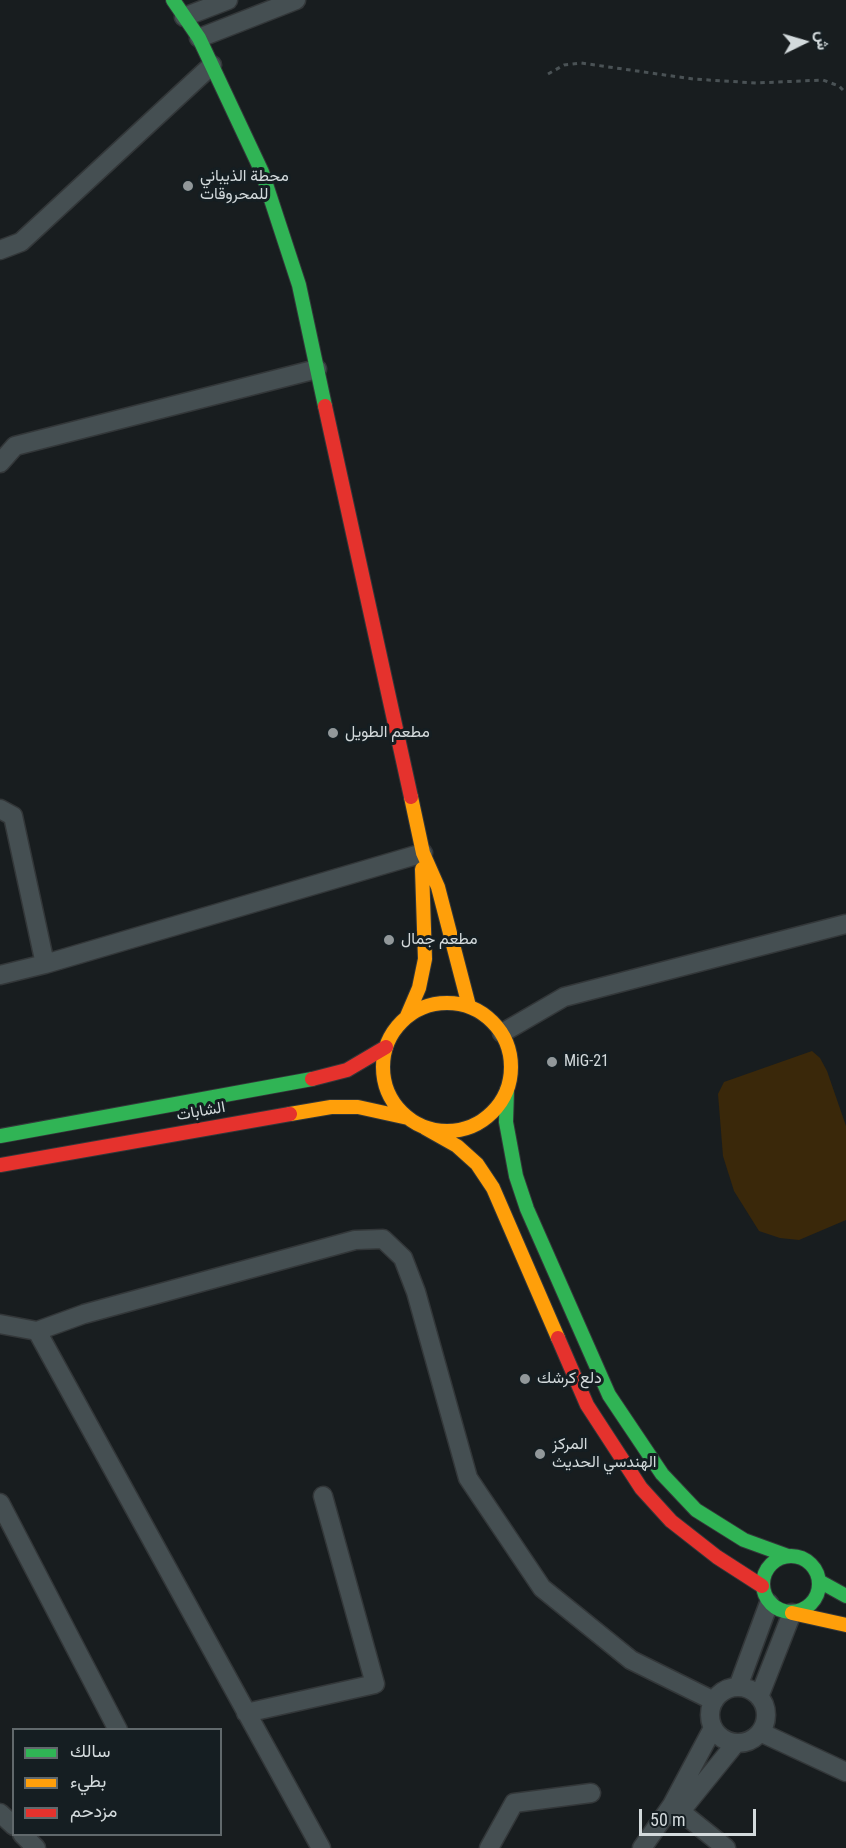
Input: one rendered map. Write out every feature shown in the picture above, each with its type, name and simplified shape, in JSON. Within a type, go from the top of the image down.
[{"type":"main road","points":[[173,0],[200,38],[265,182],[299,285],[423,853],[425,959],[419,988],[407,1016]]},
{"type":"main road","points":[[423,853],[438,887],[469,1006]]},
{"type":"main road","points":[[792,1613],[809,1606],[815,1599],[819,1581],[812,1565],[797,1556],[788,1556],[744,1540],[696,1510],[662,1474],[609,1395],[523,1198],[516,1176],[506,1122],[507,1090],[511,1071],[510,1052],[502,1034],[488,1017],[469,1006],[447,1002],[426,1006],[407,1016],[394,1030],[386,1047],[383,1067],[386,1086],[395,1104],[408,1118],[457,1146],[477,1164],[493,1188],[586,1405],[641,1488],[671,1521],[766,1595],[776,1608],[792,1613],[846,1625]]},
{"type":"main road","name":"الشابات","points":[[0,1136],[294,1084],[347,1070],[386,1047]]},
{"type":"main road","points":[[425,1128],[445,1131],[464,1129],[483,1121],[497,1107],[507,1090]]},
{"type":"main road","name":"الشابات","points":[[0,1166],[331,1107],[358,1107],[408,1118]]},
{"type":"main road","points":[[766,1595],[766,1569],[772,1562],[788,1556]]},
{"type":"main road","points":[[819,1581],[846,1596]]},
{"type":"street","points":[[184,17],[228,0]]},
{"type":"street","points":[[200,38],[296,0]]},
{"type":"street","points":[[0,250],[21,242],[212,64]]},
{"type":"street","points":[[0,463],[15,446],[318,369]]},
{"type":"street","points":[[0,809],[13,816],[45,964]]},
{"type":"street","points":[[0,975],[45,964],[423,853]]},
{"type":"street","points":[[502,1034],[564,997],[846,924]]},
{"type":"street","points":[[0,1324],[37,1331],[84,1314],[355,1240],[383,1239],[403,1258],[416,1292],[468,1478],[542,1588],[631,1660],[714,1701]]},
{"type":"street","points":[[37,1331],[321,1848]]},
{"type":"street","points":[[246,1713],[375,1684],[323,1496]]},
{"type":"street","points":[[0,1503],[117,1728]]},
{"type":"street","points":[[738,1687],[766,1595]]},
{"type":"street","points":[[759,1697],[792,1613]]},
{"type":"street","points":[[642,1848],[672,1805],[713,1728],[711,1710],[714,1701],[724,1691],[738,1687],[746,1688],[759,1697],[766,1714],[760,1732],[753,1739],[736,1743],[727,1741],[713,1728]]},
{"type":"street","points":[[760,1732],[846,1772]]},
{"type":"street","points":[[654,1848],[680,1811],[736,1743]]},
{"type":"street","points":[[489,1848],[514,1803],[591,1793]]},
{"type":"street","points":[[680,1811],[726,1848]]},
{"type":"street","points":[[0,1813],[12,1824]]},
{"type":"street","points":[[24,1836],[36,1848]]},
{"type":"path","points":[[548,74],[564,65],[581,63],[703,80],[756,83],[822,80],[839,87],[846,93]]},
{"type":"shaded area","points":[[812,1051],[820,1058],[827,1071],[846,1126],[846,1220],[799,1240],[780,1238],[759,1231],[734,1191],[723,1156],[718,1094],[724,1082]]},
{"type":"traffic: fast","points":[[173,0],[199,38],[262,172],[299,285],[325,406]]},
{"type":"traffic: fast","points":[[0,1136],[312,1079]]},
{"type":"traffic: fast","points":[[507,1090],[506,1122],[516,1176],[527,1209],[609,1395],[662,1474],[696,1510],[744,1540],[788,1556]]},
{"type":"traffic: fast","points":[[785,1556],[797,1556],[807,1560],[815,1568],[819,1584],[815,1600],[807,1608],[797,1612],[785,1612],[775,1608],[767,1600],[763,1590],[763,1578],[767,1568],[775,1560],[785,1556]]},
{"type":"traffic: fast","points":[[819,1581],[846,1596]]},
{"type":"traffic: slow","points":[[411,797],[423,853],[438,887],[469,1006]]},
{"type":"traffic: slow","points":[[407,1016],[419,988],[425,959],[422,869]]},
{"type":"traffic: slow","points":[[447,1003],[471,1008],[492,1022],[506,1043],[511,1067],[506,1091],[492,1112],[471,1126],[447,1131],[423,1126],[402,1112],[388,1091],[383,1067],[388,1043],[402,1022],[423,1008],[447,1003]]},
{"type":"traffic: slow","points":[[290,1114],[331,1107],[358,1107],[408,1118]]},
{"type":"traffic: slow","points":[[425,1128],[457,1146],[477,1164],[493,1188],[558,1338]]},
{"type":"traffic: slow","points":[[792,1613],[846,1625]]},
{"type":"traffic: jam","points":[[325,406],[411,797]]},
{"type":"traffic: jam","points":[[312,1079],[347,1070],[386,1047]]},
{"type":"traffic: jam","points":[[0,1165],[290,1114]]},
{"type":"traffic: jam","points":[[558,1338],[587,1405],[641,1488],[671,1521],[717,1557],[762,1586]]},
{"type":"place","name":"محطة الذيباني للمحروقات","points":[[188,186]]},
{"type":"place","name":"مطعم الطويل","points":[[333,733]]},
{"type":"place","name":"مطعم جمال","points":[[389,940]]},
{"type":"place","name":"MiG-21","points":[[552,1062]]},
{"type":"place","name":"دلع كرشك","points":[[525,1379]]},
{"type":"place","name":"المركز الهندسي الحديث","points":[[540,1454]]}]
